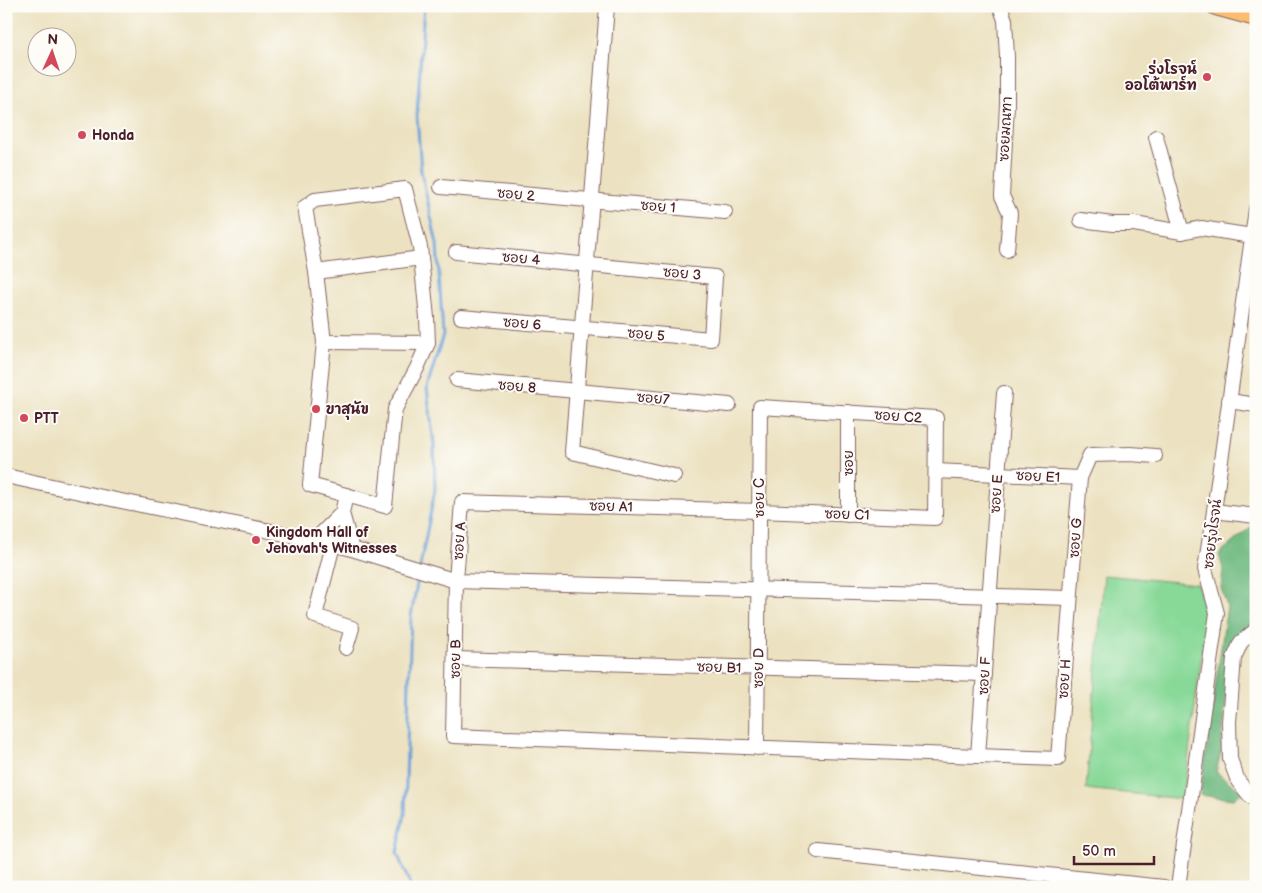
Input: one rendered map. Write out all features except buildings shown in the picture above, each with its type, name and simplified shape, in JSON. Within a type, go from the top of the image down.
[{"type":"main road","points":[[1217,6],[1256,17]]},
{"type":"street","points":[[607,6],[572,452],[674,476]]},
{"type":"street","name":"ซอยมณฑา","points":[[1000,6],[1005,20],[1007,56],[1002,196],[1010,213],[1007,250]]},
{"type":"street","points":[[1156,137],[1182,232]]},
{"type":"street","name":"ซอย 2","points":[[441,188],[592,200]]},
{"type":"street","points":[[405,190],[420,247],[428,343],[418,368],[395,408],[385,506],[310,485],[324,342],[316,272],[305,207],[314,200],[405,190]]},
{"type":"street","name":"ซอย 1","points":[[592,200],[725,212]]},
{"type":"street","name":"ซอยรุ่งโรจน์","points":[[1178,887],[1217,613],[1205,569],[1229,401],[1251,271],[1252,236],[1256,209]]},
{"type":"street","points":[[1081,220],[1113,224],[1134,224],[1182,232],[1201,228],[1252,236]]},
{"type":"street","name":"ซอย 4","points":[[456,252],[587,264]]},
{"type":"street","points":[[316,272],[421,258]]},
{"type":"street","name":"ซอย 3","points":[[587,264],[715,277],[711,340]]},
{"type":"street","name":"ซอย 6","points":[[462,317],[582,328]]},
{"type":"street","name":"ซอย 5","points":[[582,328],[711,340]]},
{"type":"street","points":[[324,342],[428,343]]},
{"type":"street","name":"ซอย 8","points":[[457,380],[577,391]]},
{"type":"street","name":"ซอย7","points":[[577,391],[730,405]]},
{"type":"street","name":"ซอย E","points":[[989,595],[1004,393]]},
{"type":"street","points":[[1229,401],[1256,405]]},
{"type":"street","name":"ซอย C2","points":[[760,407],[936,418],[935,518]]},
{"type":"street","name":"ซอย C","points":[[759,589],[760,407]]},
{"type":"street","name":"ซอย","points":[[848,412],[848,514]]},
{"type":"street","name":"ซอย G","points":[[1070,598],[1080,478],[1090,455],[1131,454],[1155,456]]},
{"type":"street","name":"ซอย E1","points":[[936,471],[1080,478]]},
{"type":"street","points":[[6,476],[333,544],[456,581],[1070,598]]},
{"type":"street","points":[[346,495],[342,513],[352,549]]},
{"type":"street","name":"ซอย A1","points":[[462,502],[759,511]]},
{"type":"street","name":"ซอย A","points":[[456,581],[462,502]]},
{"type":"street","name":"ซอย C1","points":[[759,511],[935,518]]},
{"type":"street","points":[[1214,511],[1256,516]]},
{"type":"street","points":[[315,540],[342,513]]},
{"type":"street","points":[[333,544],[315,616],[352,628],[346,648]]},
{"type":"street","name":"ซอย B","points":[[456,581],[453,736],[757,748]]},
{"type":"street","name":"ซอย D","points":[[757,748],[759,589]]},
{"type":"street","name":"ซอย F","points":[[978,756],[989,595]]},
{"type":"street","name":"ซอย H","points":[[978,756],[1058,759],[1070,598]]},
{"type":"street","points":[[1256,630],[1241,642],[1234,658],[1229,722],[1230,759],[1238,781],[1251,797],[1256,798]]},
{"type":"street","name":"ซอย B1","points":[[454,659],[984,674]]},
{"type":"street","points":[[757,748],[978,756]]},
{"type":"street","points":[[818,850],[1105,884],[1164,887]]},
{"type":"green space","points":[[1253,525],[1256,526],[1256,623],[1243,632],[1231,647],[1221,752],[1216,772],[1242,792],[1233,799],[1200,795],[1227,606],[1221,588],[1223,569],[1219,554]]},
{"type":"green space","points":[[1104,575],[1197,584],[1207,613],[1183,799],[1086,789]]},
{"type":"waterway","points":[[420,567],[435,490],[434,444],[427,388],[443,335],[437,244],[421,171],[417,115],[424,6]]},
{"type":"waterway","points":[[411,887],[397,853],[405,814],[411,616],[419,573]]},
{"type":"place","name":"รุ่งโรจน์ ออโต้พาร์ท","points":[[1207,77]]},
{"type":"place","name":"Honda","points":[[82,135]]},
{"type":"place","name":"ขาสุนัข","points":[[316,409]]},
{"type":"place","name":"PTT","points":[[24,418]]},
{"type":"place","name":"Kingdom Hall of Jehovah's Witnesses","points":[[256,540]]}]
